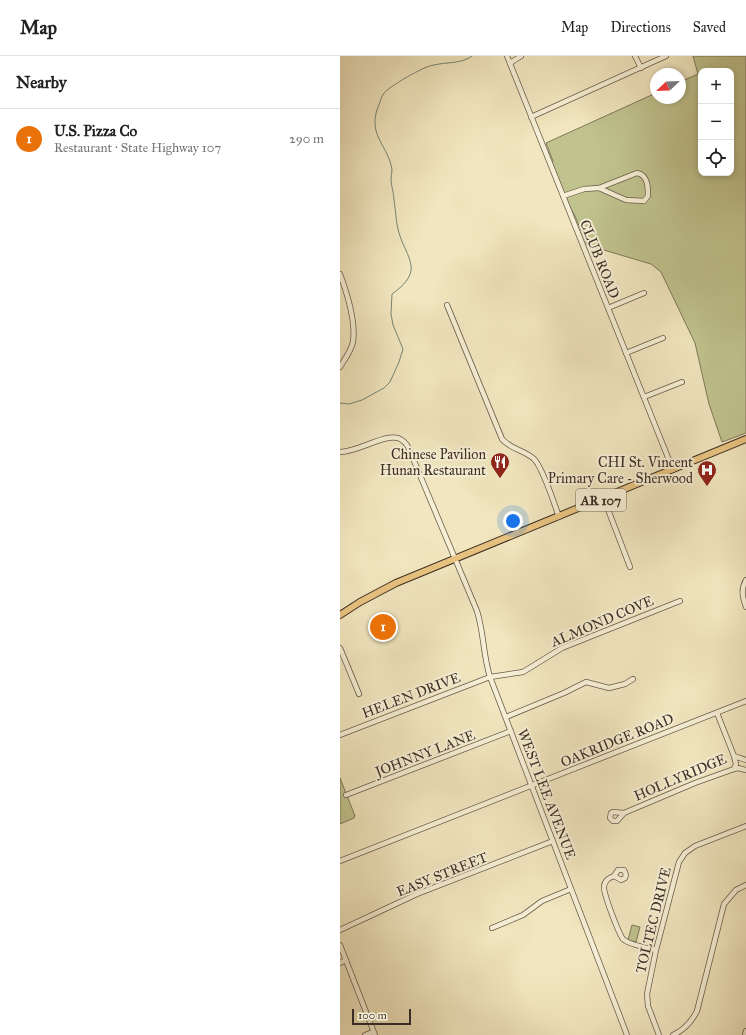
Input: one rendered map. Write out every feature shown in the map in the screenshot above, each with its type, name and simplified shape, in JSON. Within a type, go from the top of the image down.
[{"type":"main road","name":"AR 107","points":[[340,615],[390,586],[604,499],[746,439]]},
{"type":"street","name":"CLUB ROAD","points":[[507,56],[673,470]]},
{"type":"street","points":[[510,63],[522,56]]},
{"type":"street","points":[[636,56],[641,68]]},
{"type":"street","points":[[531,117],[666,56]]},
{"type":"street","points":[[563,196],[584,189],[598,188],[628,176],[640,174],[646,179],[648,196],[644,201],[638,202],[621,198],[598,188]]},
{"type":"street","points":[[340,274],[349,302],[353,341],[350,350],[340,367]]},
{"type":"street","points":[[608,308],[644,294]]},
{"type":"street","points":[[447,305],[502,439],[509,446],[526,453],[537,462],[559,517]]},
{"type":"street","points":[[626,353],[663,338]]},
{"type":"street","points":[[644,398],[682,382]]},
{"type":"street","name":"WEST LEE AVENUE","points":[[340,452],[355,450],[390,437],[397,438],[404,442],[409,449],[480,622],[487,669],[627,1035]]},
{"type":"street","points":[[604,499],[630,567]]},
{"type":"street","points":[[746,580],[743,586],[742,595],[746,606]]},
{"type":"street","name":"ALMOND COVE","points":[[490,677],[523,672],[562,648],[680,601]]},
{"type":"street","points":[[340,648],[359,694]]},
{"type":"street","name":"HELEN DRIVE","points":[[340,735],[490,677]]},
{"type":"street","points":[[506,717],[564,694],[586,682],[609,688],[625,684],[633,679]]},
{"type":"street","name":"OAKRIDGE ROAD","points":[[340,861],[746,701]]},
{"type":"street","points":[[717,713],[734,756],[746,760]]},
{"type":"street","name":"JOHNNY LANE","points":[[346,795],[511,731]]},
{"type":"street","name":"HOLLYRIDGE","points":[[624,813],[695,783],[734,769],[736,764],[734,756]]},
{"type":"street","points":[[734,769],[738,768],[746,770]]},
{"type":"street","name":"TOLTEC DRIVE","points":[[659,1035],[647,1000],[647,988],[677,867],[681,858],[690,849],[699,844],[746,826]]},
{"type":"street","name":"EASY STREET","points":[[340,930],[417,894],[553,841]]},
{"type":"street","points":[[614,876],[607,880],[604,889],[622,937],[626,941],[656,950]]},
{"type":"street","points":[[673,1035],[685,1027],[697,1011],[724,904],[731,894],[746,885]]},
{"type":"street","points":[[492,928],[523,915],[542,901],[571,889]]},
{"type":"street","points":[[340,945],[374,1033],[365,1035]]},
{"type":"street","points":[[340,963],[346,960]]},
{"type":"street","points":[[744,1035],[746,1031]]},
{"type":"green space","points":[[693,56],[746,56],[746,433],[722,442],[709,404],[695,343],[661,272],[651,264],[587,245],[575,216],[563,196],[551,166],[553,161],[546,143],[650,96],[650,104],[686,104],[686,79],[698,74]]},
{"type":"green space","points":[[340,778],[355,816],[354,818],[340,824]]},
{"type":"green space","points":[[632,925],[640,927],[636,942],[628,940]]},
{"type":"waterway","points":[[340,403],[349,404],[362,400],[384,388],[390,382],[403,349],[393,325],[391,314],[392,294],[401,287],[410,275],[411,263],[401,240],[398,228],[391,182],[392,170],[390,162],[375,126],[375,117],[381,98],[387,90],[429,66],[464,60],[472,56]]},
{"type":"place","name":"Chinese Pavilion Hunan Restaurant","points":[[500,479]]},
{"type":"place","name":"CHI St. Vincent Primary Care - Sherwood","points":[[707,487]]},
{"type":"place","name":"U.S. Pizza Co","points":[[383,627]]}]
